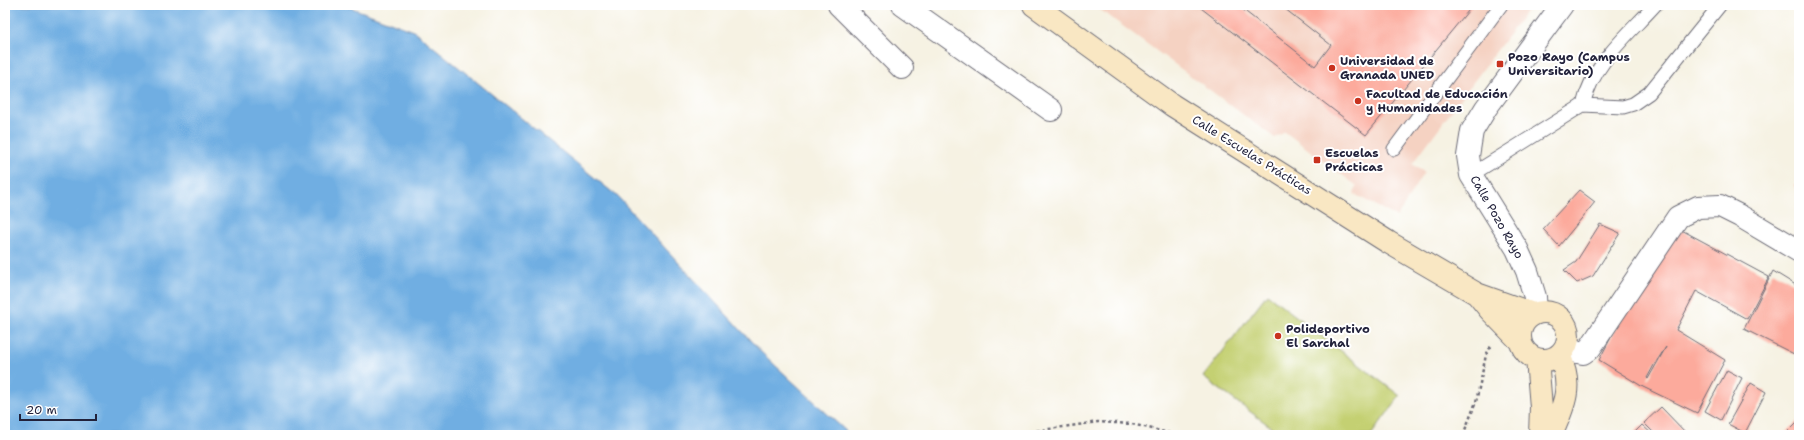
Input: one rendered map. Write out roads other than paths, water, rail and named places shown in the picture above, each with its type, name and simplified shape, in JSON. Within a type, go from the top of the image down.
[{"type":"main road","name":"Calle Escuelas Prácticas","points":[[1034,5],[1172,105],[1388,242],[1477,294]]},
{"type":"main road","points":[[1477,294],[1534,313],[1544,311],[1559,316],[1565,322],[1569,338],[1563,351],[1568,384],[1563,405],[1551,435]]},
{"type":"main road","points":[[1477,294],[1520,341],[1526,352],[1537,359],[1548,360],[1563,351]]},
{"type":"main road","points":[[1520,341],[1520,334],[1524,322],[1534,313]]},
{"type":"main road","points":[[1537,359],[1541,407],[1540,435]]},
{"type":"street","points":[[839,5],[902,68]]},
{"type":"street","points":[[903,5],[1051,110]]},
{"type":"street","name":"Calle Pozo Rayo","points":[[1534,313],[1535,296],[1527,271],[1517,249],[1471,175],[1468,156],[1472,131],[1486,108],[1562,5]]},
{"type":"street","points":[[1563,351],[1584,353],[1590,348],[1678,217],[1698,207],[1720,206],[1740,216],[1799,251]]},
{"type":"lane","points":[[1394,149],[1501,5]]},
{"type":"lane","points":[[1583,105],[1587,89],[1594,75],[1604,61],[1655,5]]},
{"type":"lane","points":[[1471,175],[1583,105],[1624,106],[1641,99],[1649,93],[1720,5]]},
{"type":"water","points":[[5,5],[344,5],[414,31],[617,196],[762,353],[850,435],[5,435]]},
{"type":"place","name":"Pozo Rayo (Campus Universitario)","points":[[1500,64]]},
{"type":"place","name":"Universidad de Granada UNED","points":[[1332,68]]},
{"type":"place","name":"Facultad de Educación y Humanidades","points":[[1358,101]]},
{"type":"place","name":"Escuelas Prácticas","points":[[1317,160]]},
{"type":"place","name":"Polideportivo El Sarchal","points":[[1278,336]]}]
